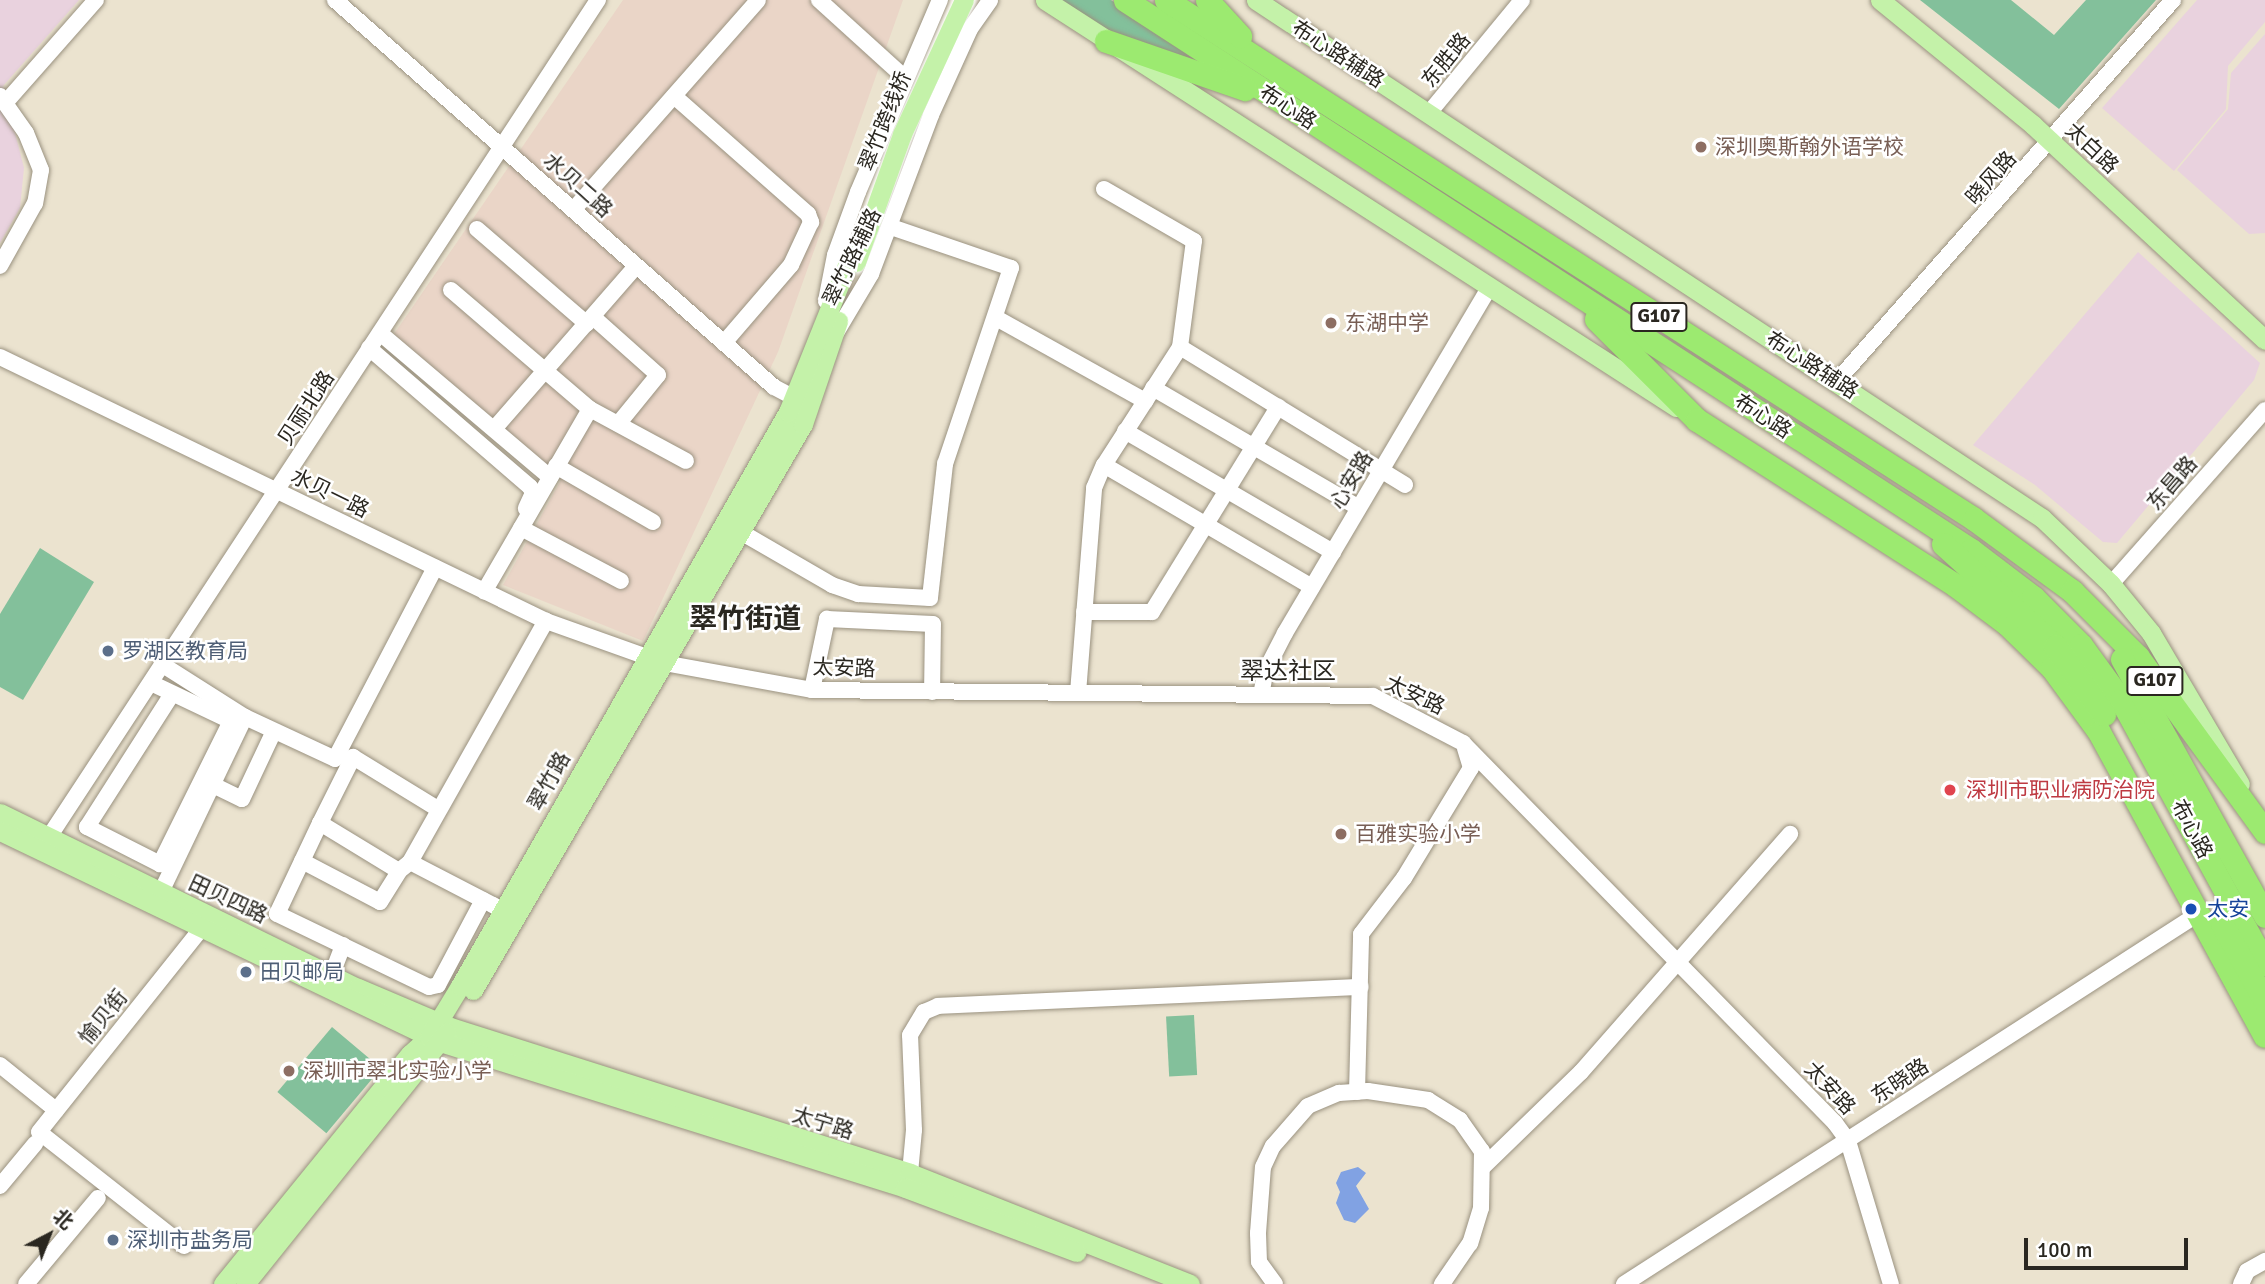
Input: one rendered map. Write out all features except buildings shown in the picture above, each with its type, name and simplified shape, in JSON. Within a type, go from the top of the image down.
[{"type":"highway","name":"布心路","points":[[1125,0],[2013,580],[2081,645],[2121,700],[2265,964]]},
{"type":"highway","name":"布心路","points":[[1166,0],[1974,519],[2037,566],[2091,607],[2129,646],[2260,823]]},
{"type":"highway","points":[[1207,0],[1277,72]]},
{"type":"highway","points":[[1106,41],[1276,99]]},
{"type":"highway","name":"G107","points":[[1565,287],[1697,420],[1955,585],[2042,657],[2099,732],[2265,1036]]},
{"type":"highway","points":[[1903,506],[2038,629],[2083,678],[2265,1001]]},
{"type":"highway","name":"布心路","points":[[2037,566],[2087,614],[2134,676],[2265,916]]},
{"type":"highway","points":[[2260,823],[2265,853]]},
{"type":"main road","name":"翠竹跨线桥","points":[[853,261],[904,114],[955,0]]},
{"type":"main road","name":"翠竹跨线桥","points":[[853,261],[902,134],[964,0]]},
{"type":"main road","points":[[1045,0],[1488,290],[1697,420]]},
{"type":"main road","name":"布心路辅路","points":[[1256,0],[2042,518],[2111,584],[2151,633],[2187,690],[2260,823]]},
{"type":"main road","name":"太白路","points":[[1880,0],[2056,138],[2265,340]]},
{"type":"main road","name":"太白路","points":[[1898,0],[2265,326]]},
{"type":"main road","name":"翠竹路","points":[[223,1284],[410,1054],[439,1032],[502,910],[803,424],[826,337],[853,261]]},
{"type":"main road","name":"翠竹路","points":[[245,1284],[439,1032],[655,660],[826,337]]},
{"type":"main road","name":"田贝四路","points":[[0,813],[332,974],[355,995]]},
{"type":"main road","name":"田贝四路","points":[[0,831],[201,929],[439,1032]]},
{"type":"main road","name":"太宁路","points":[[439,1032],[910,1173],[1189,1284]]},
{"type":"main road","name":"太宁路","points":[[439,1032],[905,1188],[1159,1284]]},
{"type":"street","points":[[0,266],[35,203],[41,170],[26,133],[3,99],[96,0]]},
{"type":"street","name":"水贝二路","points":[[335,0],[503,144],[636,267],[774,387],[795,398]]},
{"type":"street","name":"贝丽北路","points":[[49,837],[598,0]]},
{"type":"street","points":[[574,209],[758,0]]},
{"type":"street","points":[[818,0],[904,77]]},
{"type":"street","name":"翠竹路辅路","points":[[826,337],[835,255],[904,77],[940,0]]},
{"type":"street","points":[[970,29],[976,0]]},
{"type":"street","name":"翠竹路辅路","points":[[826,337],[856,305],[891,227],[932,115],[970,29],[990,0]]},
{"type":"street","name":"东胜路","points":[[1429,113],[1522,0]]},
{"type":"street","name":"晓风路","points":[[1837,381],[2056,138],[2173,0]]},
{"type":"street","points":[[674,96],[808,214],[811,222],[791,265],[724,343]]},
{"type":"street","points":[[1078,693],[1092,500],[1104,465],[1180,347],[1194,241],[1104,189]]},
{"type":"street","points":[[739,531],[832,585],[858,594],[930,598],[945,464],[1011,268],[891,227]]},
{"type":"street","points":[[477,229],[659,375],[618,424]]},
{"type":"street","points":[[494,429],[636,267]]},
{"type":"street","points":[[451,290],[590,409],[686,461]]},
{"type":"street","name":"心安路","points":[[1261,695],[1270,660],[1488,290]]},
{"type":"street","points":[[996,318],[1254,446],[1359,508]]},
{"type":"street","points":[[380,333],[494,429],[553,472],[653,522]]},
{"type":"street","points":[[1180,347],[1405,485]]},
{"type":"street","points":[[369,348],[530,487],[530,503],[481,590]]},
{"type":"street","name":"水贝一路","points":[[0,357],[546,621],[655,660]]},
{"type":"street","points":[[1084,612],[1152,612],[1278,407]]},
{"type":"street","points":[[481,590],[521,528],[590,409]]},
{"type":"street","name":"东昌路","points":[[2111,584],[2265,410]]},
{"type":"street","points":[[1125,432],[1333,552]]},
{"type":"street","points":[[1104,465],[1312,587]]},
{"type":"street","points":[[521,528],[621,581]]},
{"type":"street","points":[[163,665],[245,717],[335,759],[435,568]]},
{"type":"street","points":[[813,690],[827,619],[933,624],[932,692]]},
{"type":"street","points":[[302,861],[380,902],[405,866],[546,621]]},
{"type":"street","name":"太安路","points":[[655,660],[813,690],[1373,696],[1463,743],[1679,959],[1848,1140],[1891,1284]]},
{"type":"street","points":[[151,683],[231,721],[160,864],[87,827],[173,694]]},
{"type":"street","points":[[161,892],[245,717]]},
{"type":"street","points":[[213,785],[242,799],[274,731]]},
{"type":"street","points":[[1357,1092],[1361,934],[1404,878],[1471,768],[1463,743]]},
{"type":"street","points":[[438,809],[353,757],[277,914],[429,987],[438,985],[483,900]]},
{"type":"street","points":[[320,824],[502,910]]},
{"type":"street","points":[[1484,1166],[1581,1072],[1790,834]]},
{"type":"street","name":"东晓路","points":[[1624,1284],[2199,914]]},
{"type":"street","name":"愉贝街","points":[[0,1186],[56,1110],[201,929]]},
{"type":"street","points":[[332,974],[343,945]]},
{"type":"street","points":[[910,1173],[914,1130],[910,1035],[925,1012],[938,1006],[1361,988]]},
{"type":"street","points":[[0,1065],[56,1110]]},
{"type":"street","points":[[1275,1284],[1259,1262],[1263,1167],[1286,1127],[1302,1111],[1321,1099],[1357,1092],[1408,1093],[1446,1110],[1473,1132],[1484,1166],[1481,1208],[1470,1242],[1442,1284]]},
{"type":"street","points":[[37,1138],[184,1246]]},
{"type":"street","points":[[26,1284],[98,1198]]},
{"type":"street","points":[[2242,1284],[2247,1271],[2265,1261]]},
{"type":"shaded area","points":[[0,0],[79,0],[3,86],[24,168],[20,208],[0,243]]},
{"type":"shaded area","points":[[623,0],[903,0],[778,352],[643,641],[503,585],[561,480],[394,334]]},
{"type":"shaded area","points":[[2197,0],[2265,0],[2265,22],[2228,66],[2226,109],[2174,171],[2102,108]]},
{"type":"shaded area","points":[[2265,34],[2265,233],[2249,234],[2177,170],[2228,109],[2231,73]]},
{"type":"shaded area","points":[[2138,252],[2260,363],[2254,380],[2117,543],[2103,542],[2035,485],[1973,445]]},
{"type":"green space","points":[[1052,0],[1111,0],[1220,73],[1104,35]]},
{"type":"green space","points":[[1920,0],[2011,0],[2054,35],[2086,0],[2156,0],[2059,109]]},
{"type":"green space","points":[[40,548],[94,582],[23,700],[0,687],[0,614]]},
{"type":"green space","points":[[1194,1015],[1197,1075],[1169,1076],[1166,1016]]},
{"type":"green space","points":[[332,1027],[381,1068],[326,1133],[277,1092]]},
{"type":"water","points":[[1358,1167],[1366,1173],[1356,1186],[1369,1209],[1355,1223],[1344,1220],[1336,1203],[1340,1192],[1336,1183],[1341,1172]]},
{"type":"place","name":"深圳奥斯翰外语学校","points":[[1701,147]]},
{"type":"place","name":"东湖中学","points":[[1331,323]]},
{"type":"place","name":"罗湖区教育局","points":[[108,651]]},
{"type":"place","name":"深圳市职业病防治院","points":[[1950,790]]},
{"type":"place","name":"百雅实验小学","points":[[1341,834]]},
{"type":"place","name":"太安","points":[[2191,909]]},
{"type":"place","name":"田贝邮局","points":[[246,972]]},
{"type":"place","name":"深圳市翠北实验小学","points":[[289,1071]]},
{"type":"place","name":"深圳市盐务局","points":[[113,1240]]},
{"type":"district","name":"翠竹街道","points":[[745,619]]},
{"type":"district","name":"翠达社区","points":[[1288,672]]}]
